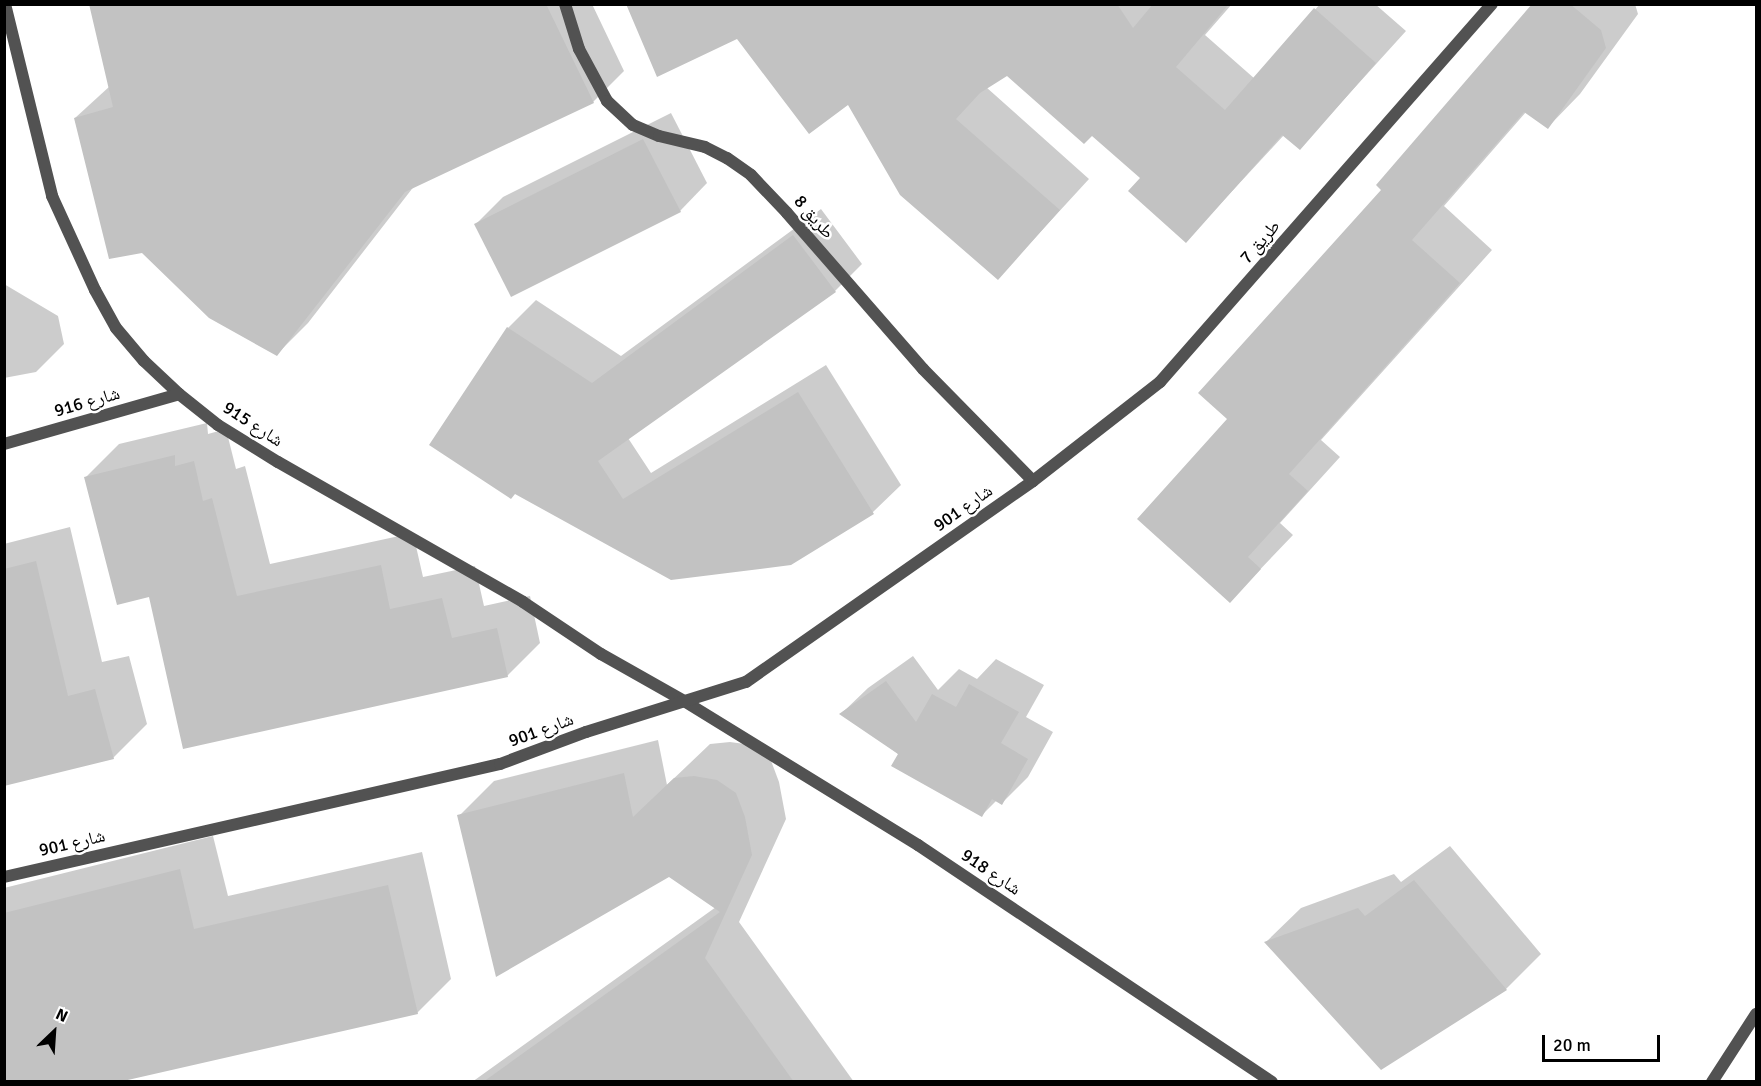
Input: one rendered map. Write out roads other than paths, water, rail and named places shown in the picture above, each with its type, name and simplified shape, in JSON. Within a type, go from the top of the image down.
[{"type":"street","name":"شارع 915","points":[[5,4],[52,196],[76,254],[117,328],[144,361],[179,394],[218,425],[278,462],[429,547],[523,603],[601,654],[684,701]]},
{"type":"street","name":"طريق 8","points":[[565,4],[579,49],[607,101],[633,125],[659,136],[705,147],[727,158],[751,175],[923,369],[1033,481]]},
{"type":"street","name":"7 طريق","points":[[1033,481],[1160,382],[1492,5]]},
{"type":"street","name":"شارع 916","points":[[4,444],[179,394]]},
{"type":"street","name":"شارع 901","points":[[4,877],[500,764],[586,732],[746,682],[1033,481]]},
{"type":"street","name":"شارع 918","points":[[684,701],[918,845],[1272,1082]]},
{"type":"street","points":[[1712,1082],[1756,1014]]}]
